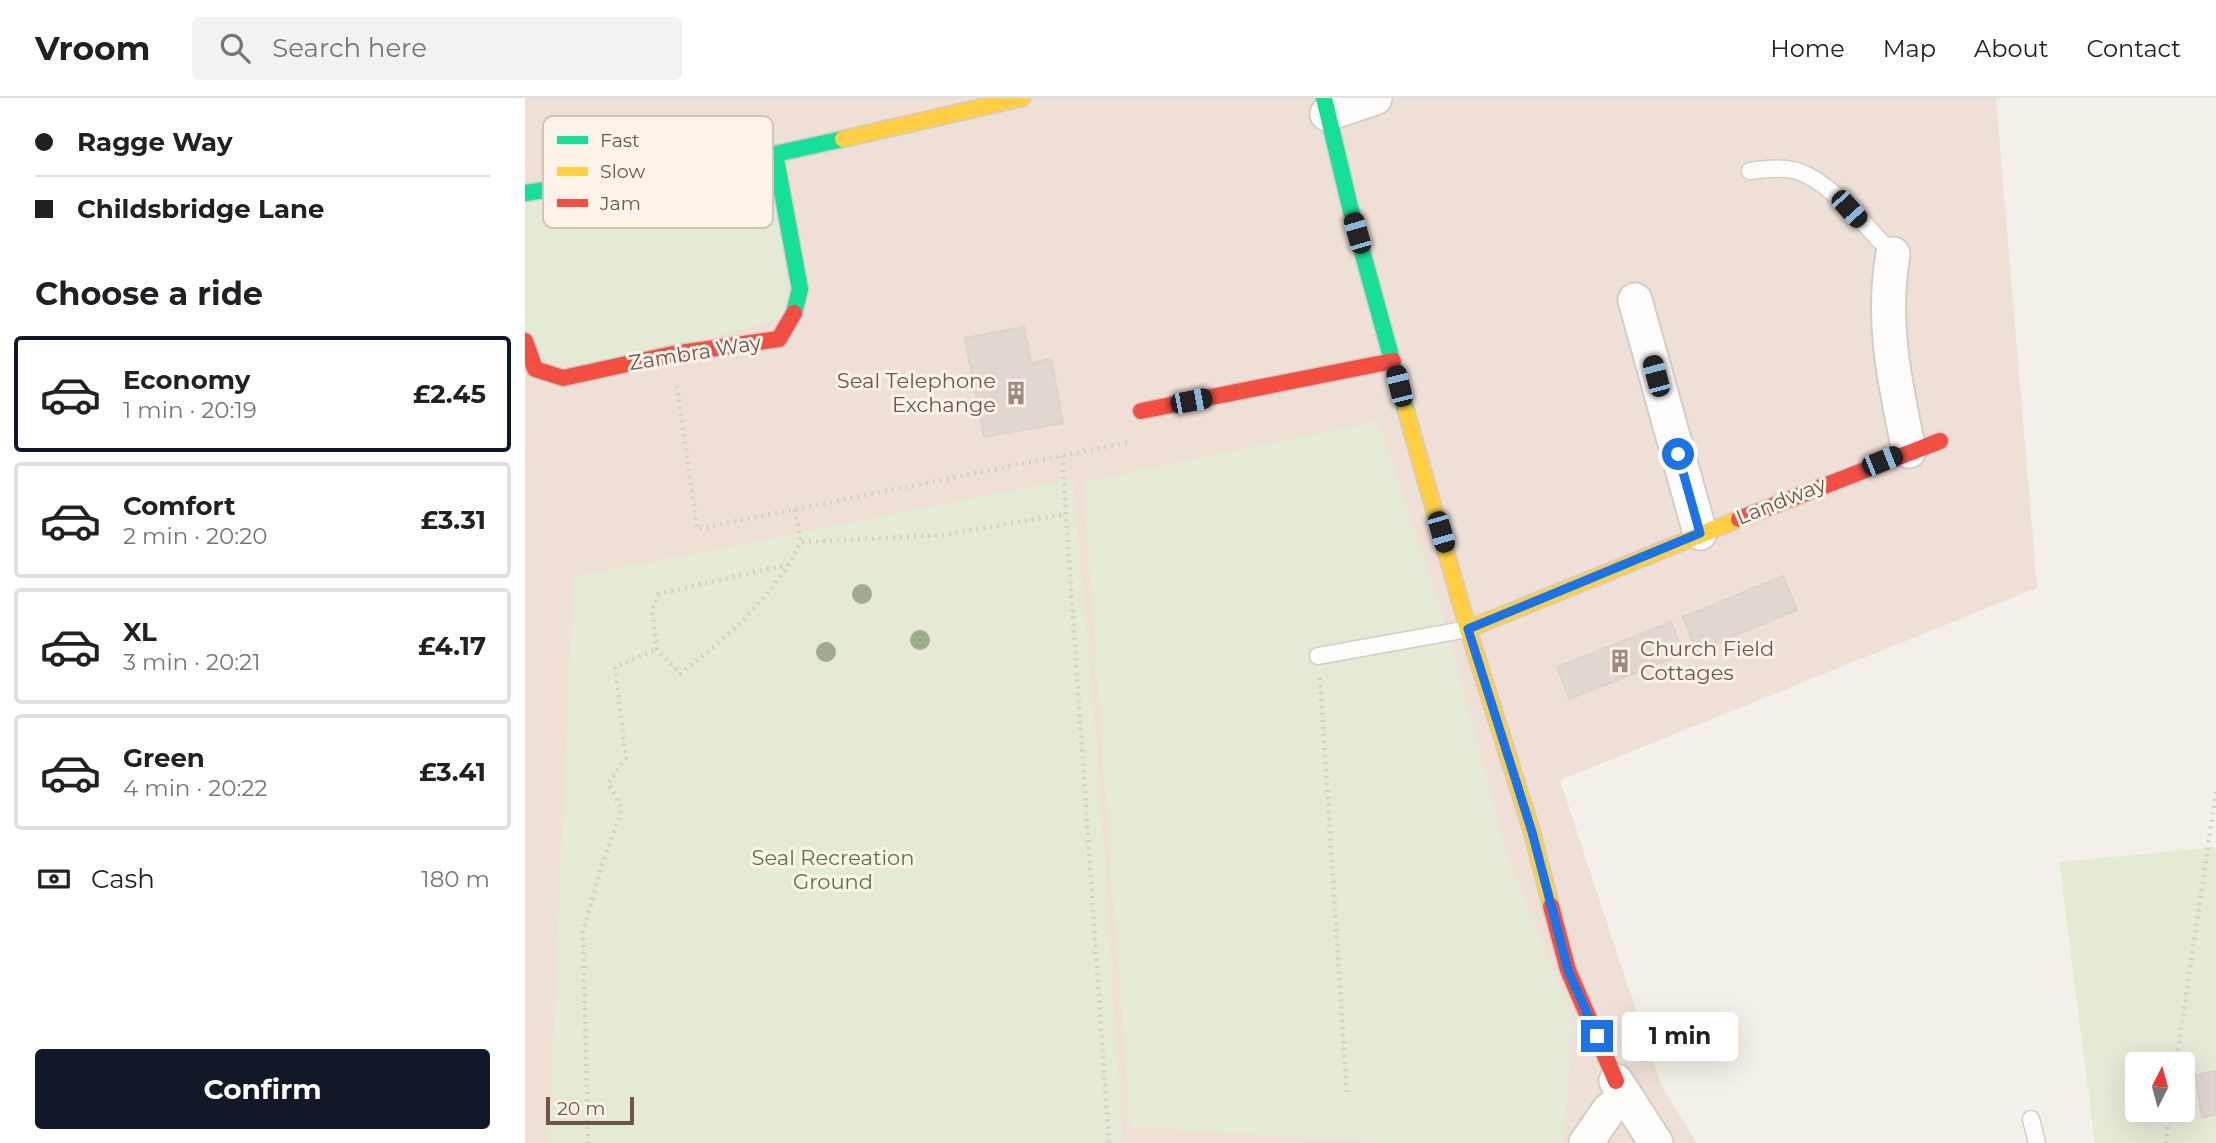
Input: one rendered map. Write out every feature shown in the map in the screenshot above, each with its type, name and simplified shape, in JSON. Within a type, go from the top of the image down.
[{"type":"street","points":[[775,154],[1022,98]]},
{"type":"street","points":[[1375,98],[1326,106],[1350,207],[1468,629],[1532,832],[1568,970],[1620,1088],[1655,1143]]},
{"type":"street","name":"Zambra Way","points":[[525,341],[535,369],[563,379],[673,354],[779,339],[794,315],[800,289],[775,154]]},
{"type":"street","points":[[525,193],[543,190]]},
{"type":"street","points":[[1893,254],[1887,290],[1889,355],[1909,451]]},
{"type":"street","points":[[1635,300],[1700,533]]},
{"type":"street","points":[[1141,411],[1393,361]]},
{"type":"street","name":"Landway","points":[[1468,629],[1700,533],[1940,441]]},
{"type":"street","points":[[1586,1143],[1620,1088]]},
{"type":"lane","points":[[1750,171],[1795,170],[1815,180],[1849,209],[1893,254]]},
{"type":"lane","points":[[1318,656],[1468,629]]},
{"type":"lane","points":[[2031,1119],[2037,1143]]},
{"type":"path","points":[[673,354],[697,529],[1143,440]]},
{"type":"path","points":[[1062,456],[1109,1143]]},
{"type":"path","points":[[789,564],[659,594],[652,610],[657,649],[680,674],[716,646],[770,594],[789,564],[801,542],[795,510]]},
{"type":"path","points":[[801,542],[943,535],[1066,514]]},
{"type":"path","points":[[588,1143],[583,932],[601,868],[622,809],[608,783],[626,758],[615,667],[657,649]]},
{"type":"path","points":[[1318,656],[1347,1097]]},
{"type":"path","points":[[2178,1052],[2216,792]]},
{"type":"path","points":[[2166,1143],[2168,1122]]},
{"type":"shaded area","points":[[525,98],[1996,98],[2037,588],[1560,780],[1661,1085],[1697,1143],[525,1143]]},
{"type":"green space","points":[[773,154],[794,315],[563,378],[525,341],[525,193],[543,190],[543,228],[773,228]]},
{"type":"green space","points":[[1378,421],[1449,634],[1506,851],[1574,1022],[1563,1143],[1391,1143],[1130,1127],[1083,482]]},
{"type":"green space","name":"Seal Recreation Ground","points":[[1073,479],[1097,753],[1122,1131],[1120,1143],[549,1143],[573,577]]},
{"type":"green space","points":[[2216,847],[2216,1143],[2095,1143],[2059,862]]},
{"type":"building","name":"Seal Telephone Exchange","points":[[1024,327],[1031,363],[1051,359],[1063,423],[984,437],[965,338]]},
{"type":"building","points":[[1783,576],[1797,610],[1697,651],[1683,617]]},
{"type":"building","name":"Church Field Cottages","points":[[1671,622],[1684,654],[1569,699],[1557,667]]},
{"type":"building","points":[[2216,1071],[2216,1115],[2202,1117],[2195,1075]]},
{"type":"traffic: fast","points":[[1324,98],[1350,207],[1406,411]]},
{"type":"traffic: fast","points":[[773,154],[843,139]]},
{"type":"traffic: fast","points":[[775,154],[800,289],[794,313]]},
{"type":"traffic: fast","points":[[525,193],[543,190]]},
{"type":"traffic: slow","points":[[843,139],[1022,98]]},
{"type":"traffic: slow","points":[[1406,411],[1468,629],[1532,832],[1551,906]]},
{"type":"traffic: slow","points":[[1468,629],[1739,519]]},
{"type":"traffic: jam","points":[[525,341],[535,369],[563,378],[673,354],[779,339],[794,313]]},
{"type":"traffic: jam","points":[[1141,411],[1393,361]]},
{"type":"traffic: jam","points":[[1739,519],[1940,441]]},
{"type":"traffic: jam","points":[[1551,906],[1568,970],[1616,1081]]},
{"type":"place","name":"Seal Telephone Exchange","points":[[1016,393]]},
{"type":"place","name":"Church Field Cottages","points":[[1620,661]]},
{"type":"route","points":[[1597,1036],[1568,970],[1532,832],[1468,629],[1604,575],[1700,533],[1678,454]]}]
